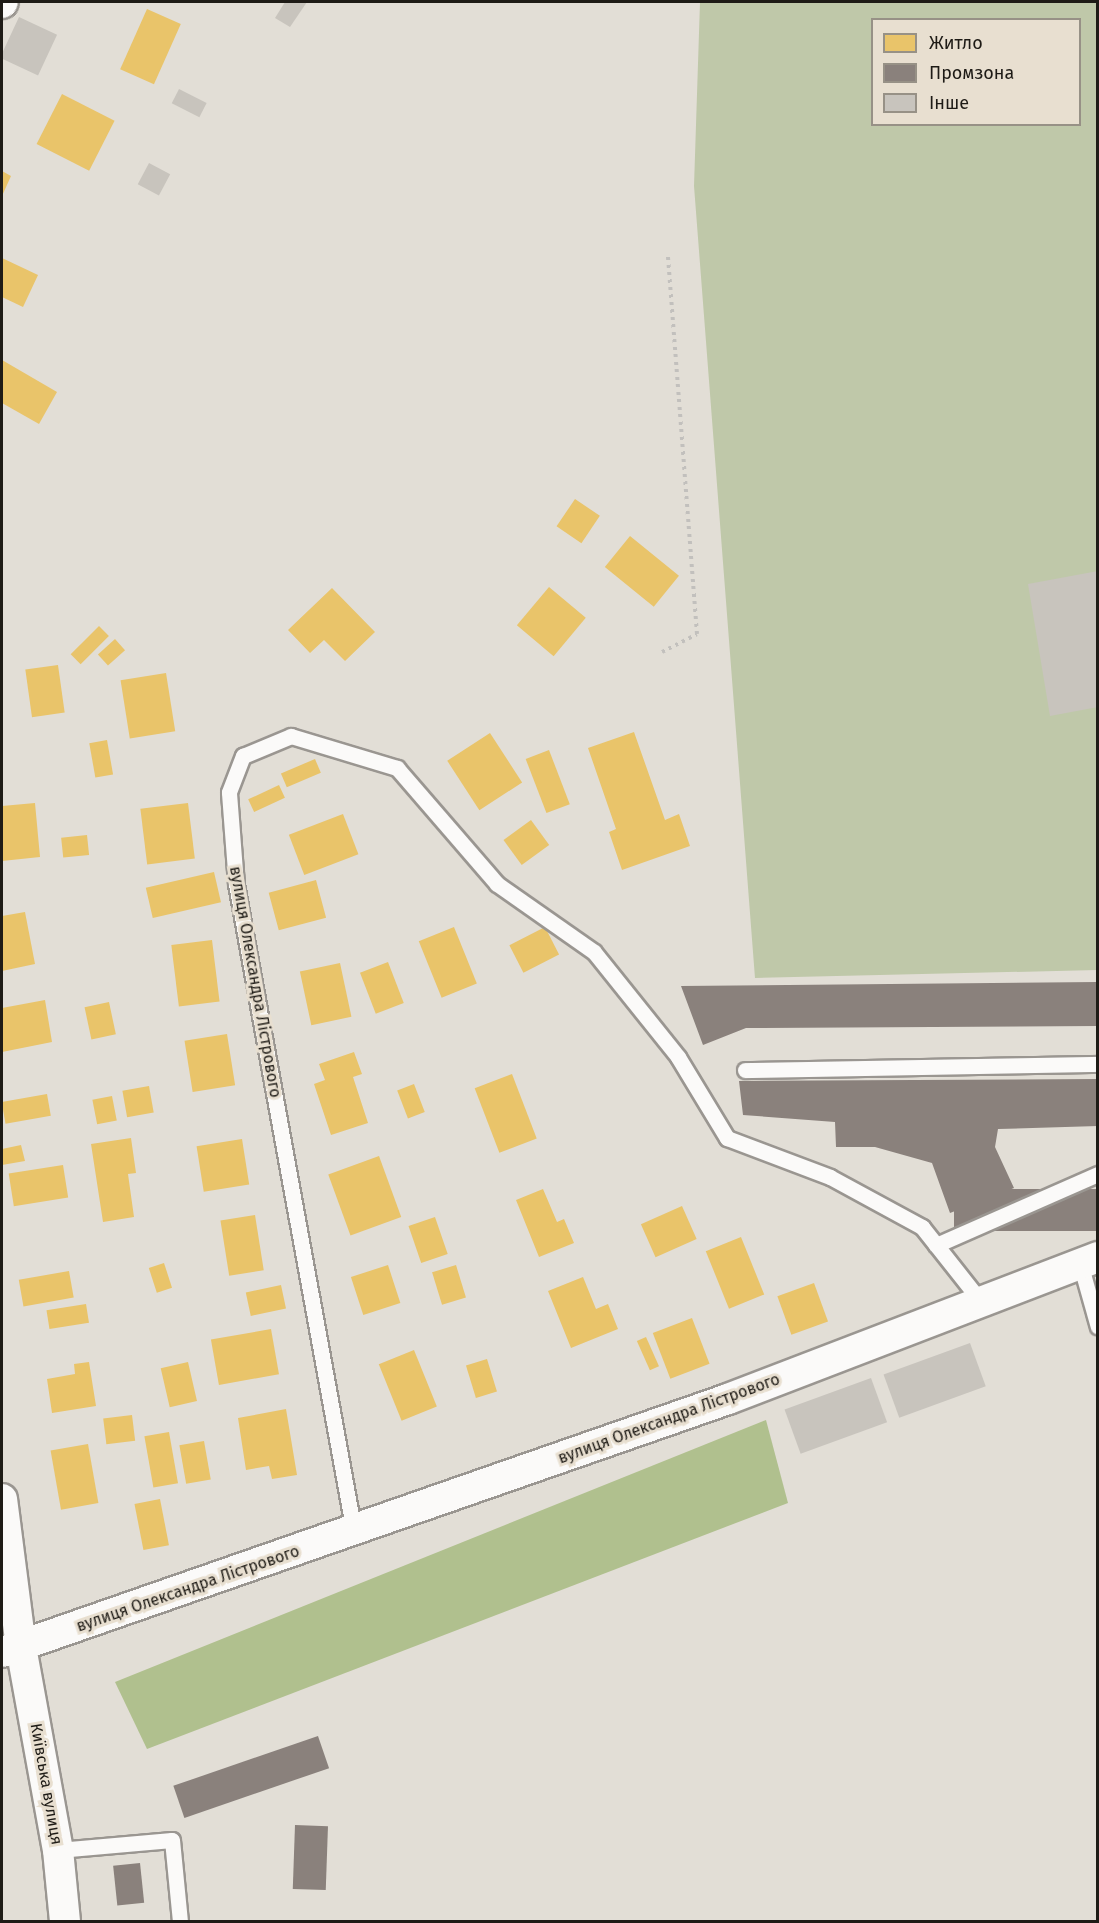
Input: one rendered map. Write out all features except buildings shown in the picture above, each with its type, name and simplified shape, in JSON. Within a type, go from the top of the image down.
[{"type":"street","name":"вулиця Олександра Лістрового","points":[[11,1649],[354,1532],[728,1399],[1089,1260]]},
{"type":"street","points":[[2,1499],[11,1649]]},
{"type":"street","name":"Київська вулиця","points":[[11,1649],[58,1850],[65,1922]]},
{"type":"lane","name":"вулиця Олександра Лістрового","points":[[354,1532],[236,885],[229,792],[243,756],[291,736],[397,768],[497,884],[594,952],[678,1057],[727,1138],[830,1177],[922,1227],[982,1303]]},
{"type":"lane","points":[[745,1070],[1098,1064]]},
{"type":"lane","points":[[936,1245],[1098,1174]]},
{"type":"lane","points":[[1089,1260],[1098,1327]]},
{"type":"lane","points":[[58,1850],[172,1840],[180,1922]]},
{"type":"path","points":[[662,652],[697,634],[668,256]]},
{"type":"green space","points":[[700,2],[1097,2],[1097,970],[755,978],[694,186]]},
{"type":"green space","points":[[766,1420],[788,1503],[147,1749],[115,1682]]}]
